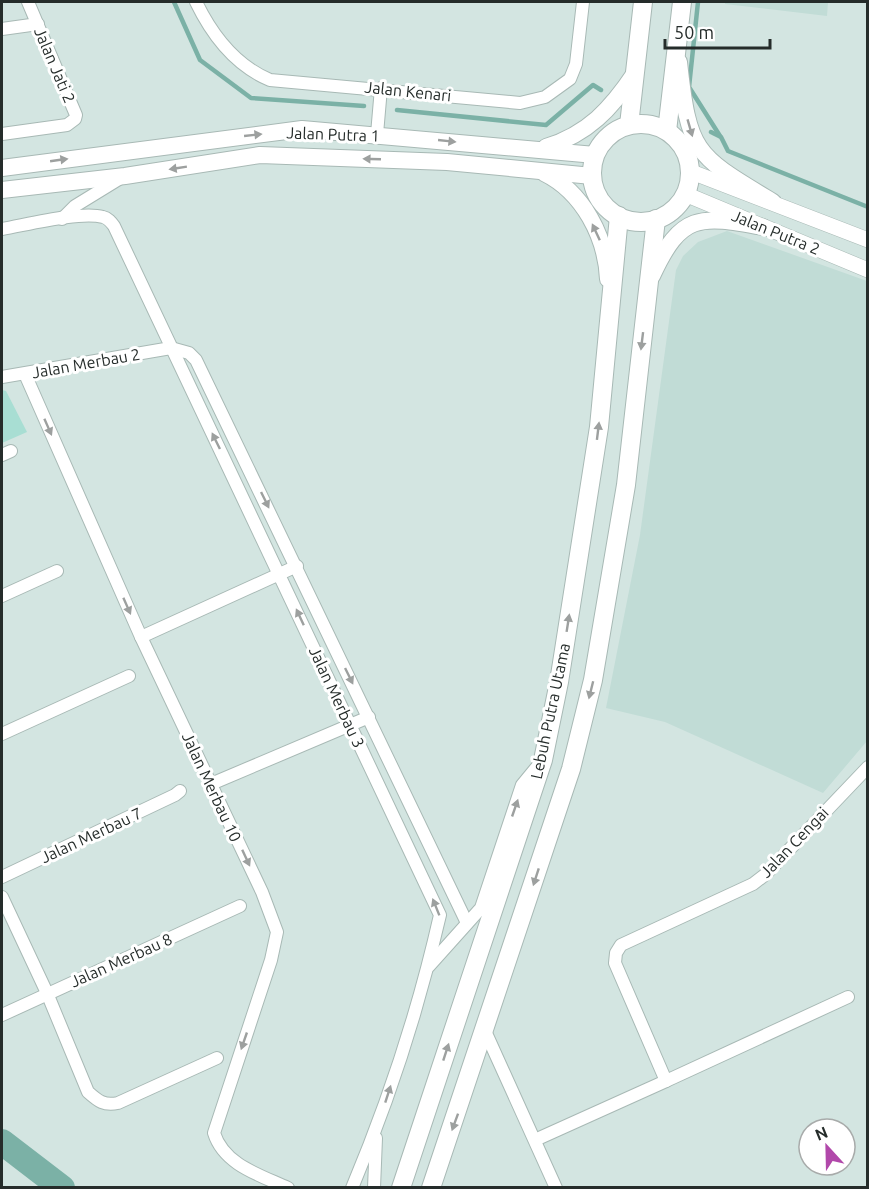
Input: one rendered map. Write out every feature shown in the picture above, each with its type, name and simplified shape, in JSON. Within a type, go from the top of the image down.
[{"type":"main road","points":[[629,125],[643,2]]},
{"type":"main road","points":[[667,131],[682,2]]},
{"type":"main road","points":[[678,50],[690,132],[700,153],[716,168],[772,202]]},
{"type":"main road","points":[[539,149],[568,140],[599,119],[635,73]]},
{"type":"main road","points":[[644,124],[667,131],[683,147],[689,171],[685,194],[674,209],[656,219],[643,222],[619,216],[600,201],[592,176],[595,155],[602,142],[614,132],[629,125],[644,124]]},
{"type":"main road","name":"Jalan Putra 1","points":[[2,168],[302,129],[595,155]]},
{"type":"main road","name":"Jalan Putra 1","points":[[2,190],[125,176],[260,155],[447,162],[592,176]]},
{"type":"main road","points":[[535,169],[556,179],[574,193],[587,213],[605,251],[609,310]]},
{"type":"main road","name":"Lebuh Putra Utama","points":[[401,1188],[543,760],[559,682],[598,436],[619,216]]},
{"type":"main road","name":"Lebuh Putra Utama","points":[[431,1188],[571,769],[593,680],[626,485],[656,219]]},
{"type":"main road","points":[[649,283],[664,250],[675,235],[688,226],[702,220],[720,219],[763,227]]},
{"type":"street","name":"Jalan Jati 2","points":[[2,134],[67,125],[75,119],[75,111],[28,2]]},
{"type":"street","name":"Jalan Kenari","points":[[196,2],[210,30],[220,43],[257,74],[270,80],[381,88],[520,103],[537,100],[564,84],[574,72],[583,2]]},
{"type":"street","points":[[2,29],[38,24]]},
{"type":"street","points":[[377,134],[381,88]]},
{"type":"street","name":"Jalan Putra 2","points":[[689,171],[867,240]]},
{"type":"street","points":[[2,229],[62,219],[75,206],[125,176]]},
{"type":"street","name":"Jalan Putra 2","points":[[685,194],[867,270]]},
{"type":"street","name":"Jalan Merbau 3","points":[[62,219],[97,216],[110,220],[440,915],[429,967],[376,1130],[352,1188]]},
{"type":"street","points":[[171,348],[189,353],[196,360],[467,923]]},
{"type":"street","name":"Jalan Merbau 2","points":[[2,377],[171,348]]},
{"type":"street","name":"Jalan Merbau 10","points":[[24,374],[141,637],[262,892],[277,932],[272,960],[214,1133],[218,1143],[232,1161],[283,1185]]},
{"type":"street","points":[[141,637],[297,566]]},
{"type":"street","points":[[2,597],[57,571]]},
{"type":"street","points":[[2,734],[129,676]]},
{"type":"street","points":[[212,784],[369,717]]},
{"type":"street","points":[[429,967],[480,908],[522,785],[543,760]]},
{"type":"street","name":"Jalan Cengai","points":[[666,1081],[615,963],[616,953],[621,945],[753,884],[867,766]]},
{"type":"street","name":"Jalan Merbau 7","points":[[2,877],[180,791]]},
{"type":"street","points":[[2,897],[47,993],[88,1092],[98,1101],[108,1105],[118,1103],[217,1058]]},
{"type":"street","name":"Jalan Merbau 8","points":[[2,1015],[240,906]]},
{"type":"street","points":[[535,1140],[848,998]]},
{"type":"street","points":[[485,1031],[556,1188]]},
{"type":"street","points":[[374,1188],[376,1130]]},
{"type":"shaded area","points":[[725,2],[828,2],[827,16],[725,4]]},
{"type":"shaded area","points":[[727,231],[867,281],[867,741],[823,793],[665,722],[606,708],[640,535],[676,270],[683,256],[698,242]]},
{"type":"green space","points":[[2,390],[6,391],[27,432],[2,443]]},
{"type":"waterway","points":[[174,2],[200,60],[251,98],[364,106]]},
{"type":"waterway","points":[[698,2],[689,87],[720,136]]},
{"type":"waterway","points":[[397,110],[546,125],[593,85],[601,90]]},
{"type":"waterway","points":[[711,132],[721,137],[728,151],[868,207]]},
{"type":"waterway","points":[[2,1142],[62,1188]]}]
